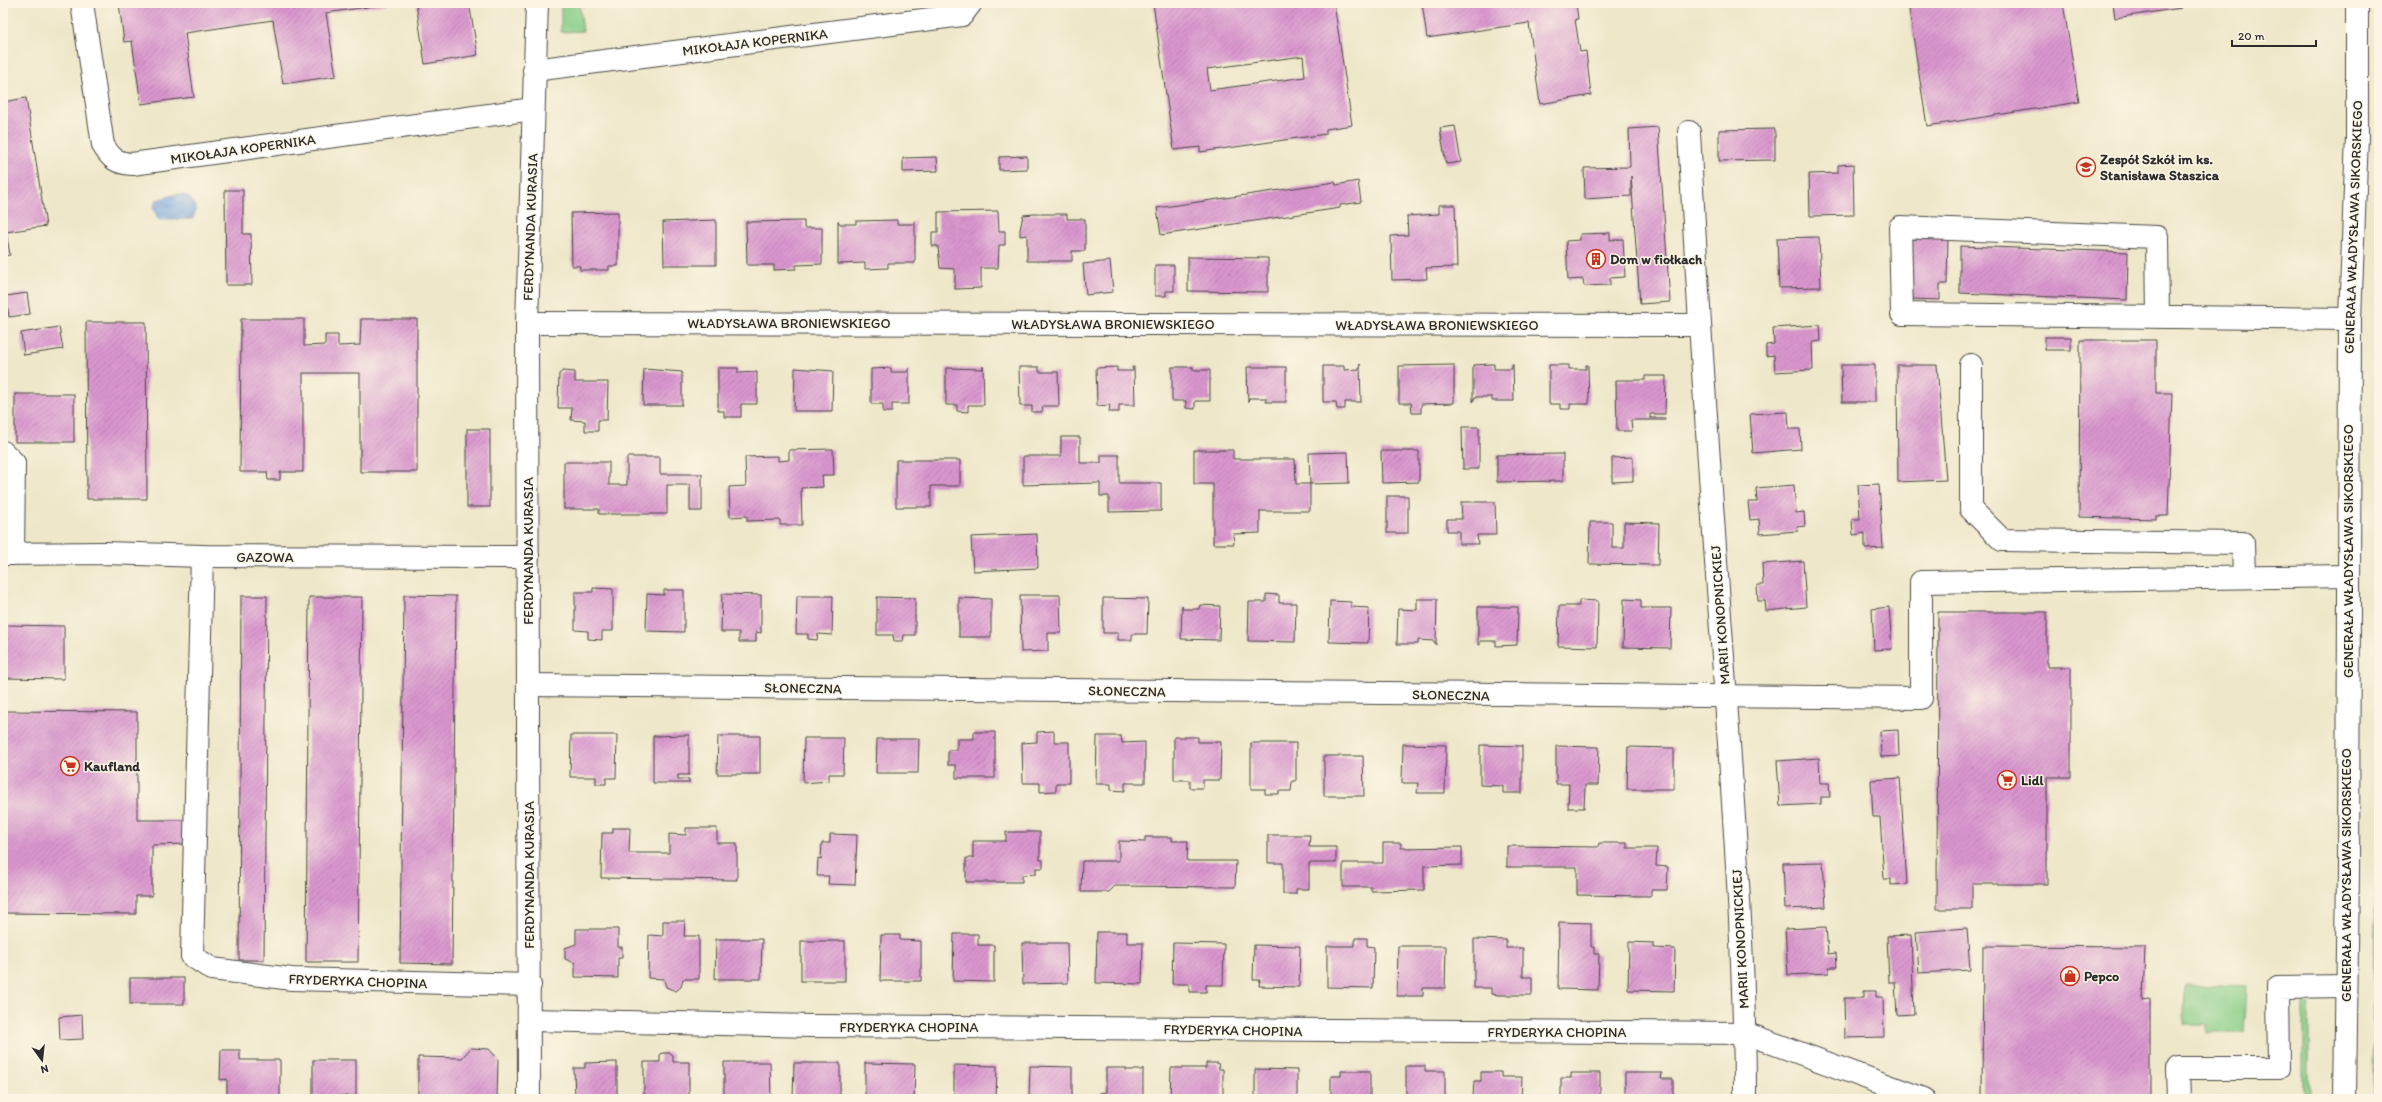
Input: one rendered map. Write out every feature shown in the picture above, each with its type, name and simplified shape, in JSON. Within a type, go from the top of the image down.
[{"type":"street","name":"MIKOŁAJA KOPERNIKA","points":[[82,3],[103,145],[109,156],[119,163],[132,164],[533,109]]},
{"type":"street","name":"FERDYNANDA KURASIA","points":[[529,1099],[530,985],[527,323],[537,3]]},
{"type":"street","name":"MIKOŁAJA KOPERNIKA","points":[[534,70],[962,15],[971,3]]},
{"type":"street","name":"GENERAŁA WŁADYSŁAWA SIKORSKIEGO","points":[[2345,1099],[2348,872],[2350,319],[2357,136],[2357,3]]},
{"type":"street","name":"MARII KONOPNICKIEJ","points":[[1689,132],[1699,325],[1726,698],[1745,1033],[1745,1099]]},
{"type":"street","points":[[2158,317],[2157,237],[1900,227],[1902,314],[2158,317],[2350,319]]},
{"type":"street","name":"WŁADYSŁAWA BRONIEWSKIEGO","points":[[527,323],[1699,325]]},
{"type":"street","points":[[1971,365],[1971,509],[2002,540],[2243,543],[2244,577],[2348,576]]},
{"type":"street","points":[[3,452],[14,463],[8,554]]},
{"type":"street","name":"GAZOWA","points":[[8,554],[105,553],[202,556],[528,557]]},
{"type":"street","name":"FRYDERYKA CHOPINA","points":[[202,556],[192,956],[212,969],[292,979],[530,985]]},
{"type":"street","name":"SŁONECZNA","points":[[528,685],[1726,698],[1921,698],[1921,582],[2244,577]]},
{"type":"street","points":[[2179,1099],[2178,1068],[2279,1068],[2278,987],[2346,986]]},
{"type":"street","name":"FRYDERYKA CHOPINA","points":[[530,1020],[812,1026],[1745,1033],[1924,1099]]},
{"type":"green space","points":[[561,3],[579,3],[583,31],[561,32]]},
{"type":"green space","points":[[2375,889],[2379,889],[2379,1099],[2373,1099]]},
{"type":"green space","points":[[2185,985],[2247,987],[2244,1033],[2206,1033],[2206,1024],[2184,1024]]},
{"type":"green space","points":[[2303,999],[2308,1003],[2309,1008],[2309,1099],[2303,1099]]},
{"type":"water","points":[[181,194],[191,199],[196,207],[193,219],[159,220],[153,208],[157,200]]},
{"type":"building","points":[[119,3],[388,4],[326,13],[336,76],[283,84],[273,20],[185,33],[194,97],[141,104],[132,41],[124,42]]},
{"type":"building","points":[[416,3],[469,3],[478,55],[425,64]]},
{"type":"building","points":[[583,3],[599,3],[599,4],[583,6]]},
{"type":"building","points":[[1153,3],[1334,3],[1352,125],[1326,129],[1326,134],[1200,152],[1200,147],[1174,150]],"holes":[[[1303,56],[1305,77],[1210,90],[1207,69]]]},
{"type":"building","points":[[1422,3],[1576,3],[1578,19],[1575,19],[1580,52],[1586,51],[1591,95],[1540,104],[1529,23],[1427,38]]},
{"type":"building","points":[[1908,3],[2063,3],[2079,102],[1927,126]]},
{"type":"building","points":[[2113,3],[2180,3],[2181,8],[2115,18]]},
{"type":"building","points":[[26,98],[46,226],[6,232],[10,255],[3,256],[3,102]]},
{"type":"building","points":[[1455,126],[1461,162],[1446,164],[1440,128]]},
{"type":"building","points":[[1658,127],[1670,302],[1640,304],[1631,176],[1631,196],[1585,199],[1584,168],[1630,167],[1629,129]]},
{"type":"building","points":[[1775,129],[1775,160],[1719,161],[1719,130]]},
{"type":"building","points":[[1027,156],[1027,169],[999,170],[999,157]]},
{"type":"building","points":[[937,157],[938,171],[903,172],[903,158]]},
{"type":"building","points":[[1853,164],[1854,215],[1810,216],[1809,174],[1838,173],[1838,165]]},
{"type":"building","points":[[1358,181],[1361,202],[1340,205],[1340,208],[1161,235],[1157,208],[1335,182],[1336,185]]},
{"type":"building","points":[[225,190],[243,190],[243,234],[251,234],[252,285],[226,285]]},
{"type":"building","points":[[1439,205],[1455,205],[1457,267],[1426,268],[1427,279],[1392,280],[1391,236],[1408,235],[1407,216],[1439,214]]},
{"type":"building","points":[[998,211],[999,231],[1005,231],[1005,245],[999,245],[998,268],[981,268],[981,288],[955,289],[955,269],[940,268],[938,246],[932,246],[932,232],[938,232],[938,212]]},
{"type":"building","points":[[618,212],[618,266],[609,266],[609,270],[580,270],[580,266],[572,266],[571,213]]},
{"type":"building","points":[[1067,214],[1067,219],[1085,219],[1085,251],[1072,251],[1072,261],[1027,261],[1027,235],[1020,236],[1020,230],[1023,215]]},
{"type":"building","points":[[716,220],[716,265],[664,265],[663,222]]},
{"type":"building","points":[[897,220],[897,224],[913,224],[915,220],[915,263],[888,263],[888,268],[865,269],[865,263],[838,264],[838,221],[840,224],[856,224],[856,221]]},
{"type":"building","points":[[804,221],[804,228],[822,228],[822,264],[796,265],[796,269],[774,270],[774,265],[747,265],[746,222]]},
{"type":"building","name":"Dom w fiołkach","points":[[1610,233],[1610,240],[1623,239],[1625,277],[1610,278],[1610,285],[1584,286],[1583,279],[1568,280],[1566,241],[1580,240],[1580,234]]},
{"type":"building","points":[[1911,235],[1948,235],[1947,284],[1940,284],[1940,300],[1911,299]]},
{"type":"building","points":[[1819,237],[1821,287],[1779,288],[1777,238]]},
{"type":"building","points":[[1960,246],[2128,252],[2127,300],[1960,293]]},
{"type":"building","points":[[1188,257],[1268,258],[1268,292],[1188,291]]},
{"type":"building","points":[[1110,261],[1113,292],[1086,295],[1083,264]]},
{"type":"building","points":[[1155,265],[1174,265],[1174,291],[1166,291],[1166,296],[1155,296]]},
{"type":"building","points":[[27,293],[30,314],[9,317],[6,296]]},
{"type":"building","points":[[241,319],[304,319],[304,346],[325,345],[325,335],[338,335],[338,346],[360,345],[361,319],[417,319],[417,472],[360,472],[360,373],[303,373],[303,472],[280,472],[280,480],[268,480],[267,472],[240,472]]},
{"type":"building","points":[[86,322],[146,322],[147,499],[87,499]]},
{"type":"building","points":[[1820,325],[1821,341],[1812,342],[1813,370],[1775,372],[1774,355],[1766,356],[1766,345],[1774,344],[1773,328]]},
{"type":"building","points":[[59,327],[63,349],[24,355],[21,333]]},
{"type":"building","points":[[2045,337],[2071,337],[2071,350],[2045,350]]},
{"type":"building","points":[[2080,340],[2156,340],[2156,393],[2172,393],[2168,516],[2156,516],[2156,519],[2079,517]]},
{"type":"building","points":[[1360,364],[1361,402],[1345,402],[1345,409],[1337,409],[1336,402],[1323,402],[1323,366],[1344,366],[1344,370],[1359,369]]},
{"type":"building","points":[[1494,364],[1494,369],[1512,369],[1513,364],[1514,401],[1492,401],[1492,397],[1475,397],[1473,402],[1473,365]]},
{"type":"building","points":[[1454,365],[1454,403],[1421,404],[1421,413],[1412,413],[1411,403],[1399,403],[1399,366]]},
{"type":"building","points":[[1549,365],[1569,365],[1569,369],[1586,369],[1586,365],[1588,365],[1589,404],[1570,404],[1570,409],[1560,409],[1560,404],[1549,404]]},
{"type":"building","points":[[1841,365],[1875,365],[1875,402],[1842,402]]},
{"type":"building","points":[[1897,365],[1937,365],[1946,480],[1898,482]]},
{"type":"building","points":[[983,366],[984,405],[968,405],[968,412],[957,411],[957,405],[946,405],[946,368],[983,369]]},
{"type":"building","points":[[1019,367],[1039,367],[1039,372],[1058,372],[1059,406],[1043,406],[1042,412],[1032,412],[1032,406],[1020,406]]},
{"type":"building","points":[[1117,367],[1117,371],[1133,371],[1132,367],[1134,367],[1135,405],[1119,405],[1119,412],[1109,412],[1110,405],[1097,406],[1096,368]]},
{"type":"building","points":[[1172,367],[1193,367],[1193,370],[1210,370],[1210,401],[1195,401],[1195,409],[1186,408],[1186,401],[1172,401]]},
{"type":"building","points":[[1247,367],[1286,367],[1286,402],[1266,402],[1266,398],[1249,398],[1248,402]]},
{"type":"building","points":[[718,368],[738,368],[738,373],[757,372],[757,404],[741,404],[741,417],[724,417],[724,411],[718,411]]},
{"type":"building","points":[[795,368],[833,371],[832,411],[794,411]]},
{"type":"building","points":[[891,368],[891,372],[907,372],[909,368],[909,404],[892,404],[892,412],[883,412],[883,404],[871,404],[871,369]]},
{"type":"building","points":[[644,369],[682,372],[682,405],[643,405]]},
{"type":"building","points":[[563,371],[575,372],[575,382],[608,382],[607,420],[598,420],[598,431],[585,431],[585,421],[571,420],[572,408],[558,408],[559,374]]},
{"type":"building","points":[[1645,376],[1666,376],[1665,414],[1650,414],[1650,418],[1665,418],[1665,420],[1631,420],[1632,431],[1617,431],[1616,380],[1645,380]]},
{"type":"building","points":[[15,394],[74,394],[74,442],[15,442]]},
{"type":"building","points":[[1788,412],[1789,429],[1800,429],[1801,449],[1753,453],[1750,414]]},
{"type":"building","points":[[1462,427],[1479,427],[1479,469],[1463,469]]},
{"type":"building","points":[[467,429],[490,429],[490,507],[467,507]]},
{"type":"building","points":[[1061,437],[1080,437],[1080,463],[1101,463],[1101,455],[1119,455],[1119,483],[1161,483],[1161,511],[1109,512],[1109,496],[1100,496],[1100,483],[1023,485],[1023,456],[1061,456]]},
{"type":"building","points":[[833,449],[834,475],[822,475],[823,487],[801,488],[802,525],[780,525],[780,520],[747,521],[747,516],[730,517],[729,487],[746,486],[745,457],[778,456],[778,461],[789,460],[789,450]]},
{"type":"building","points":[[1194,450],[1233,450],[1233,459],[1295,459],[1296,484],[1310,484],[1310,511],[1260,511],[1260,533],[1233,534],[1234,544],[1213,544],[1213,484],[1194,484]]},
{"type":"building","points":[[1381,451],[1419,451],[1419,482],[1382,483]]},
{"type":"building","points":[[1348,452],[1349,483],[1310,484],[1309,453]]},
{"type":"building","points":[[1563,454],[1563,481],[1497,482],[1497,455]]},
{"type":"building","points":[[627,457],[660,457],[660,474],[702,474],[702,511],[690,511],[690,485],[667,485],[667,514],[599,514],[599,509],[564,509],[564,462],[609,462],[609,485],[627,485]]},
{"type":"building","points":[[1633,457],[1633,481],[1612,482],[1612,458]]},
{"type":"building","points":[[896,460],[960,460],[960,486],[931,486],[931,507],[896,507]]},
{"type":"building","points":[[1879,484],[1883,548],[1865,549],[1865,533],[1853,535],[1852,519],[1860,519],[1858,485]]},
{"type":"building","points":[[1794,485],[1796,513],[1804,512],[1805,526],[1797,527],[1798,531],[1760,534],[1759,519],[1750,520],[1748,502],[1757,502],[1756,488]]},
{"type":"building","points":[[1387,496],[1408,496],[1408,533],[1387,533]]},
{"type":"building","points":[[1461,502],[1495,502],[1496,535],[1477,535],[1478,544],[1459,544],[1459,531],[1447,531],[1447,519],[1462,519]]},
{"type":"building","points":[[1590,522],[1612,522],[1612,548],[1624,548],[1624,522],[1659,523],[1658,565],[1589,564]]},
{"type":"building","points":[[1037,534],[1038,568],[973,571],[971,537]]},
{"type":"building","points":[[1803,561],[1806,607],[1766,611],[1765,601],[1758,601],[1757,585],[1763,585],[1762,564]]},
{"type":"building","points":[[593,588],[613,589],[613,631],[602,631],[602,640],[588,639],[588,631],[575,630],[575,592],[593,592]]},
{"type":"building","points":[[664,590],[684,590],[684,632],[646,631],[647,594],[664,595]]},
{"type":"building","points":[[722,594],[761,595],[761,633],[756,632],[756,642],[739,642],[739,632],[721,632]]},
{"type":"building","points":[[1266,594],[1279,595],[1279,603],[1296,603],[1295,642],[1248,641],[1249,602],[1266,602]]},
{"type":"building","points":[[404,595],[456,596],[452,964],[400,963]]},
{"type":"building","points":[[1020,595],[1060,595],[1061,633],[1048,633],[1048,651],[1021,652]]},
{"type":"building","points":[[241,596],[267,596],[264,960],[239,960]]},
{"type":"building","points":[[797,596],[833,596],[832,635],[818,634],[817,640],[808,639],[808,634],[796,634]]},
{"type":"building","points":[[309,597],[362,597],[358,962],[306,962]]},
{"type":"building","points":[[877,597],[915,598],[915,635],[904,635],[903,641],[894,641],[893,635],[877,635]]},
{"type":"building","points":[[959,598],[991,599],[991,637],[959,637]]},
{"type":"building","points":[[1103,598],[1148,599],[1147,634],[1132,634],[1132,640],[1118,640],[1118,633],[1103,633]]},
{"type":"building","points":[[1417,599],[1437,599],[1436,645],[1434,641],[1418,640],[1418,644],[1397,644],[1398,609],[1417,610]]},
{"type":"building","points":[[1624,599],[1641,600],[1641,608],[1671,608],[1670,648],[1623,647]]},
{"type":"building","points":[[1579,600],[1598,601],[1597,647],[1558,646],[1559,606],[1579,606]]},
{"type":"building","points":[[1330,601],[1351,602],[1351,607],[1369,608],[1368,643],[1329,642]]},
{"type":"building","points":[[1182,605],[1183,609],[1199,609],[1200,605],[1220,606],[1219,640],[1181,639]]},
{"type":"building","points":[[1478,607],[1518,607],[1517,645],[1496,646],[1496,641],[1480,641],[1480,645],[1478,645]]},
{"type":"building","points":[[1889,607],[1892,649],[1874,650],[1872,609]]},
{"type":"building","points":[[1938,612],[2047,612],[2047,667],[2071,667],[2071,777],[2047,777],[2047,884],[1972,884],[1972,909],[1937,909]]},
{"type":"building","points":[[3,625],[64,626],[64,679],[3,678]]},
{"type":"building","name":"Kaufland","points":[[3,711],[137,712],[137,820],[187,820],[187,844],[152,845],[152,896],[136,896],[136,914],[3,913]]},
{"type":"building","points":[[1898,730],[1899,756],[1881,757],[1880,731]]},
{"type":"building","points":[[1054,731],[1054,742],[1069,742],[1069,783],[1056,783],[1056,791],[1040,792],[1040,783],[1023,783],[1022,743],[1037,742],[1037,732]]},
{"type":"building","points":[[974,732],[995,732],[995,778],[956,778],[956,765],[948,765],[948,750],[957,750],[957,739],[974,739]]},
{"type":"building","points":[[571,735],[617,735],[616,778],[606,778],[606,784],[596,784],[596,777],[570,777]]},
{"type":"building","points":[[689,735],[689,775],[678,775],[678,779],[689,779],[689,783],[653,783],[653,736]]},
{"type":"building","points":[[718,736],[760,736],[760,774],[717,774]]},
{"type":"building","points":[[1097,736],[1121,736],[1122,743],[1145,742],[1145,783],[1125,783],[1125,791],[1111,790],[1111,784],[1096,784]]},
{"type":"building","points":[[1174,737],[1198,737],[1198,742],[1221,742],[1220,780],[1203,780],[1203,788],[1190,788],[1190,780],[1174,780]]},
{"type":"building","points":[[804,738],[844,738],[843,774],[829,774],[829,781],[803,783]]},
{"type":"building","points":[[877,739],[919,739],[918,773],[876,773]]},
{"type":"building","points":[[1251,743],[1296,743],[1296,781],[1292,781],[1291,791],[1279,791],[1279,794],[1265,794],[1265,789],[1251,789]]},
{"type":"building","points":[[1403,744],[1446,745],[1445,793],[1417,793],[1418,783],[1402,783]]},
{"type":"building","points":[[1480,745],[1522,746],[1522,793],[1503,793],[1503,786],[1480,785]]},
{"type":"building","points":[[1556,746],[1599,747],[1598,785],[1585,785],[1584,808],[1568,808],[1569,784],[1556,784]]},
{"type":"building","points":[[1628,747],[1674,748],[1674,789],[1627,789]]},
{"type":"building","points":[[1324,756],[1363,756],[1364,796],[1324,796]]},
{"type":"building","points":[[1819,758],[1820,783],[1829,783],[1830,797],[1821,797],[1821,804],[1780,806],[1777,761]]},
{"type":"building","points":[[1900,778],[1907,884],[1891,885],[1891,879],[1884,879],[1880,817],[1873,817],[1871,780]]},
{"type":"building","points":[[613,828],[630,828],[629,853],[669,853],[669,834],[686,835],[686,828],[717,828],[717,843],[737,843],[737,880],[601,878],[602,833],[613,833]]},
{"type":"building","points":[[1006,832],[1040,832],[1040,860],[1043,860],[1043,868],[1036,868],[1036,874],[1022,875],[1022,882],[966,882],[966,858],[973,858],[973,841],[1006,841]]},
{"type":"building","points":[[830,834],[857,835],[855,885],[828,884],[829,876],[817,876],[818,858],[821,859],[822,843],[830,843]]},
{"type":"building","points":[[1268,835],[1310,835],[1309,847],[1336,847],[1336,863],[1309,863],[1309,889],[1296,889],[1296,894],[1283,894],[1283,863],[1268,863]]},
{"type":"building","points":[[1145,837],[1172,837],[1172,841],[1188,841],[1187,861],[1236,861],[1235,887],[1115,886],[1109,892],[1081,892],[1082,861],[1119,861],[1119,841],[1145,842]]},
{"type":"building","points":[[1383,843],[1401,843],[1401,848],[1462,847],[1462,865],[1424,866],[1424,890],[1371,891],[1371,887],[1343,887],[1343,863],[1383,863]]},
{"type":"building","points":[[1599,843],[1627,843],[1627,848],[1657,848],[1656,866],[1668,867],[1667,890],[1651,890],[1651,896],[1577,895],[1577,867],[1507,867],[1507,846],[1598,847]]},
{"type":"building","points":[[1823,862],[1826,907],[1785,909],[1783,863]]},
{"type":"building","points":[[663,921],[685,921],[684,936],[699,936],[699,979],[683,979],[681,987],[676,991],[666,987],[664,979],[648,978],[649,935],[663,936]]},
{"type":"building","points":[[1559,922],[1591,923],[1591,947],[1594,947],[1594,954],[1599,954],[1598,990],[1558,989]]},
{"type":"building","points":[[1826,927],[1828,954],[1836,953],[1837,967],[1829,967],[1829,973],[1788,975],[1785,929]]},
{"type":"building","points":[[1967,928],[1970,970],[1919,973],[1916,932]]},
{"type":"building","points":[[576,929],[618,929],[618,947],[622,947],[622,958],[618,958],[618,978],[575,977],[575,963],[565,959],[565,948],[576,944]]},
{"type":"building","points":[[1097,932],[1127,932],[1127,943],[1143,943],[1142,984],[1096,983]]},
{"type":"building","points":[[954,934],[978,934],[978,945],[994,945],[994,982],[953,981]]},
{"type":"building","points":[[881,935],[900,935],[900,940],[921,941],[921,981],[880,981]]},
{"type":"building","points":[[1911,935],[1914,1014],[1897,1015],[1895,982],[1889,982],[1887,936]]},
{"type":"building","points":[[1355,938],[1367,938],[1367,946],[1374,947],[1373,988],[1327,987],[1327,946],[1355,946]]},
{"type":"building","points":[[716,939],[762,939],[761,979],[715,979]]},
{"type":"building","points":[[1474,939],[1506,940],[1506,948],[1523,948],[1523,977],[1532,977],[1532,995],[1498,995],[1491,994],[1491,988],[1474,988]]},
{"type":"building","points":[[801,941],[845,941],[845,981],[801,981]]},
{"type":"building","points":[[1629,942],[1653,943],[1653,948],[1675,949],[1674,991],[1628,990]]},
{"type":"building","points":[[1022,943],[1067,943],[1068,983],[1023,984]]},
{"type":"building","points":[[1173,943],[1224,944],[1223,985],[1206,985],[1206,992],[1189,992],[1189,984],[1172,984]]},
{"type":"building","points":[[1254,945],[1300,946],[1299,987],[1259,986],[1260,980],[1253,980]]},
{"type":"building","points":[[1398,946],[1446,946],[1445,988],[1423,988],[1423,996],[1397,996]]},
{"type":"building","points":[[1983,946],[2145,947],[2143,1000],[2150,999],[2150,1099],[1982,1099]]},
{"type":"building","points":[[130,978],[184,978],[184,1004],[130,1004]]},
{"type":"building","points":[[1864,991],[1876,991],[1876,997],[1883,997],[1884,1037],[1845,1038],[1844,998],[1864,998]]},
{"type":"building","points":[[82,1015],[83,1039],[60,1040],[59,1017]]},
{"type":"building","points":[[471,1048],[489,1049],[498,1059],[497,1099],[418,1098],[418,1057],[462,1058]]},
{"type":"building","points":[[221,1050],[240,1050],[240,1060],[280,1060],[280,1099],[227,1099],[227,1079],[220,1080]]},
{"type":"building","points":[[662,1053],[670,1053],[673,1055],[673,1062],[689,1062],[689,1099],[644,1099],[644,1062],[660,1062],[660,1055]]},
{"type":"building","points":[[313,1060],[356,1060],[356,1096],[313,1096]]},
{"type":"building","points":[[617,1062],[617,1099],[575,1099],[574,1068],[585,1068],[585,1063]]},
{"type":"building","points":[[724,1062],[770,1062],[771,1099],[724,1099]]},
{"type":"building","points":[[794,1063],[840,1063],[840,1099],[793,1099]]},
{"type":"building","points":[[865,1063],[915,1064],[914,1099],[865,1099]]},
{"type":"building","points":[[1206,1063],[1218,1063],[1219,1069],[1223,1069],[1223,1099],[1170,1099],[1171,1068],[1206,1068]]},
{"type":"building","points":[[954,1065],[997,1066],[996,1099],[954,1099]]},
{"type":"building","points":[[1030,1066],[1072,1067],[1072,1099],[1029,1099]]},
{"type":"building","points":[[1406,1066],[1425,1066],[1425,1071],[1445,1071],[1445,1099],[1406,1099]]},
{"type":"building","points":[[1106,1068],[1141,1070],[1143,1068],[1143,1099],[1100,1099],[1100,1093],[1106,1092]]},
{"type":"building","points":[[1255,1069],[1297,1070],[1297,1099],[1255,1099]]},
{"type":"building","points":[[1341,1071],[1370,1071],[1370,1099],[1331,1099],[1331,1076],[1341,1076]]},
{"type":"building","points":[[1481,1072],[1501,1072],[1501,1077],[1522,1077],[1521,1099],[1473,1098],[1474,1081],[1481,1081]]},
{"type":"building","points":[[1571,1073],[1600,1073],[1600,1099],[1561,1099],[1561,1078],[1571,1078]]},
{"type":"building","points":[[1625,1073],[1662,1073],[1661,1079],[1673,1079],[1673,1099],[1625,1099]]},
{"type":"building","points":[[2214,1097],[2258,1098],[2258,1099],[2214,1099]]},
{"type":"place","name":"Zespół Szkół im ks. Stanisława Staszica","points":[[2086,167]]},
{"type":"place","name":"Dom w fiołkach","points":[[1596,259]]},
{"type":"place","name":"Kaufland","points":[[70,766]]},
{"type":"place","name":"Lidl","points":[[2007,780]]},
{"type":"place","name":"Pepco","points":[[2070,976]]}]
